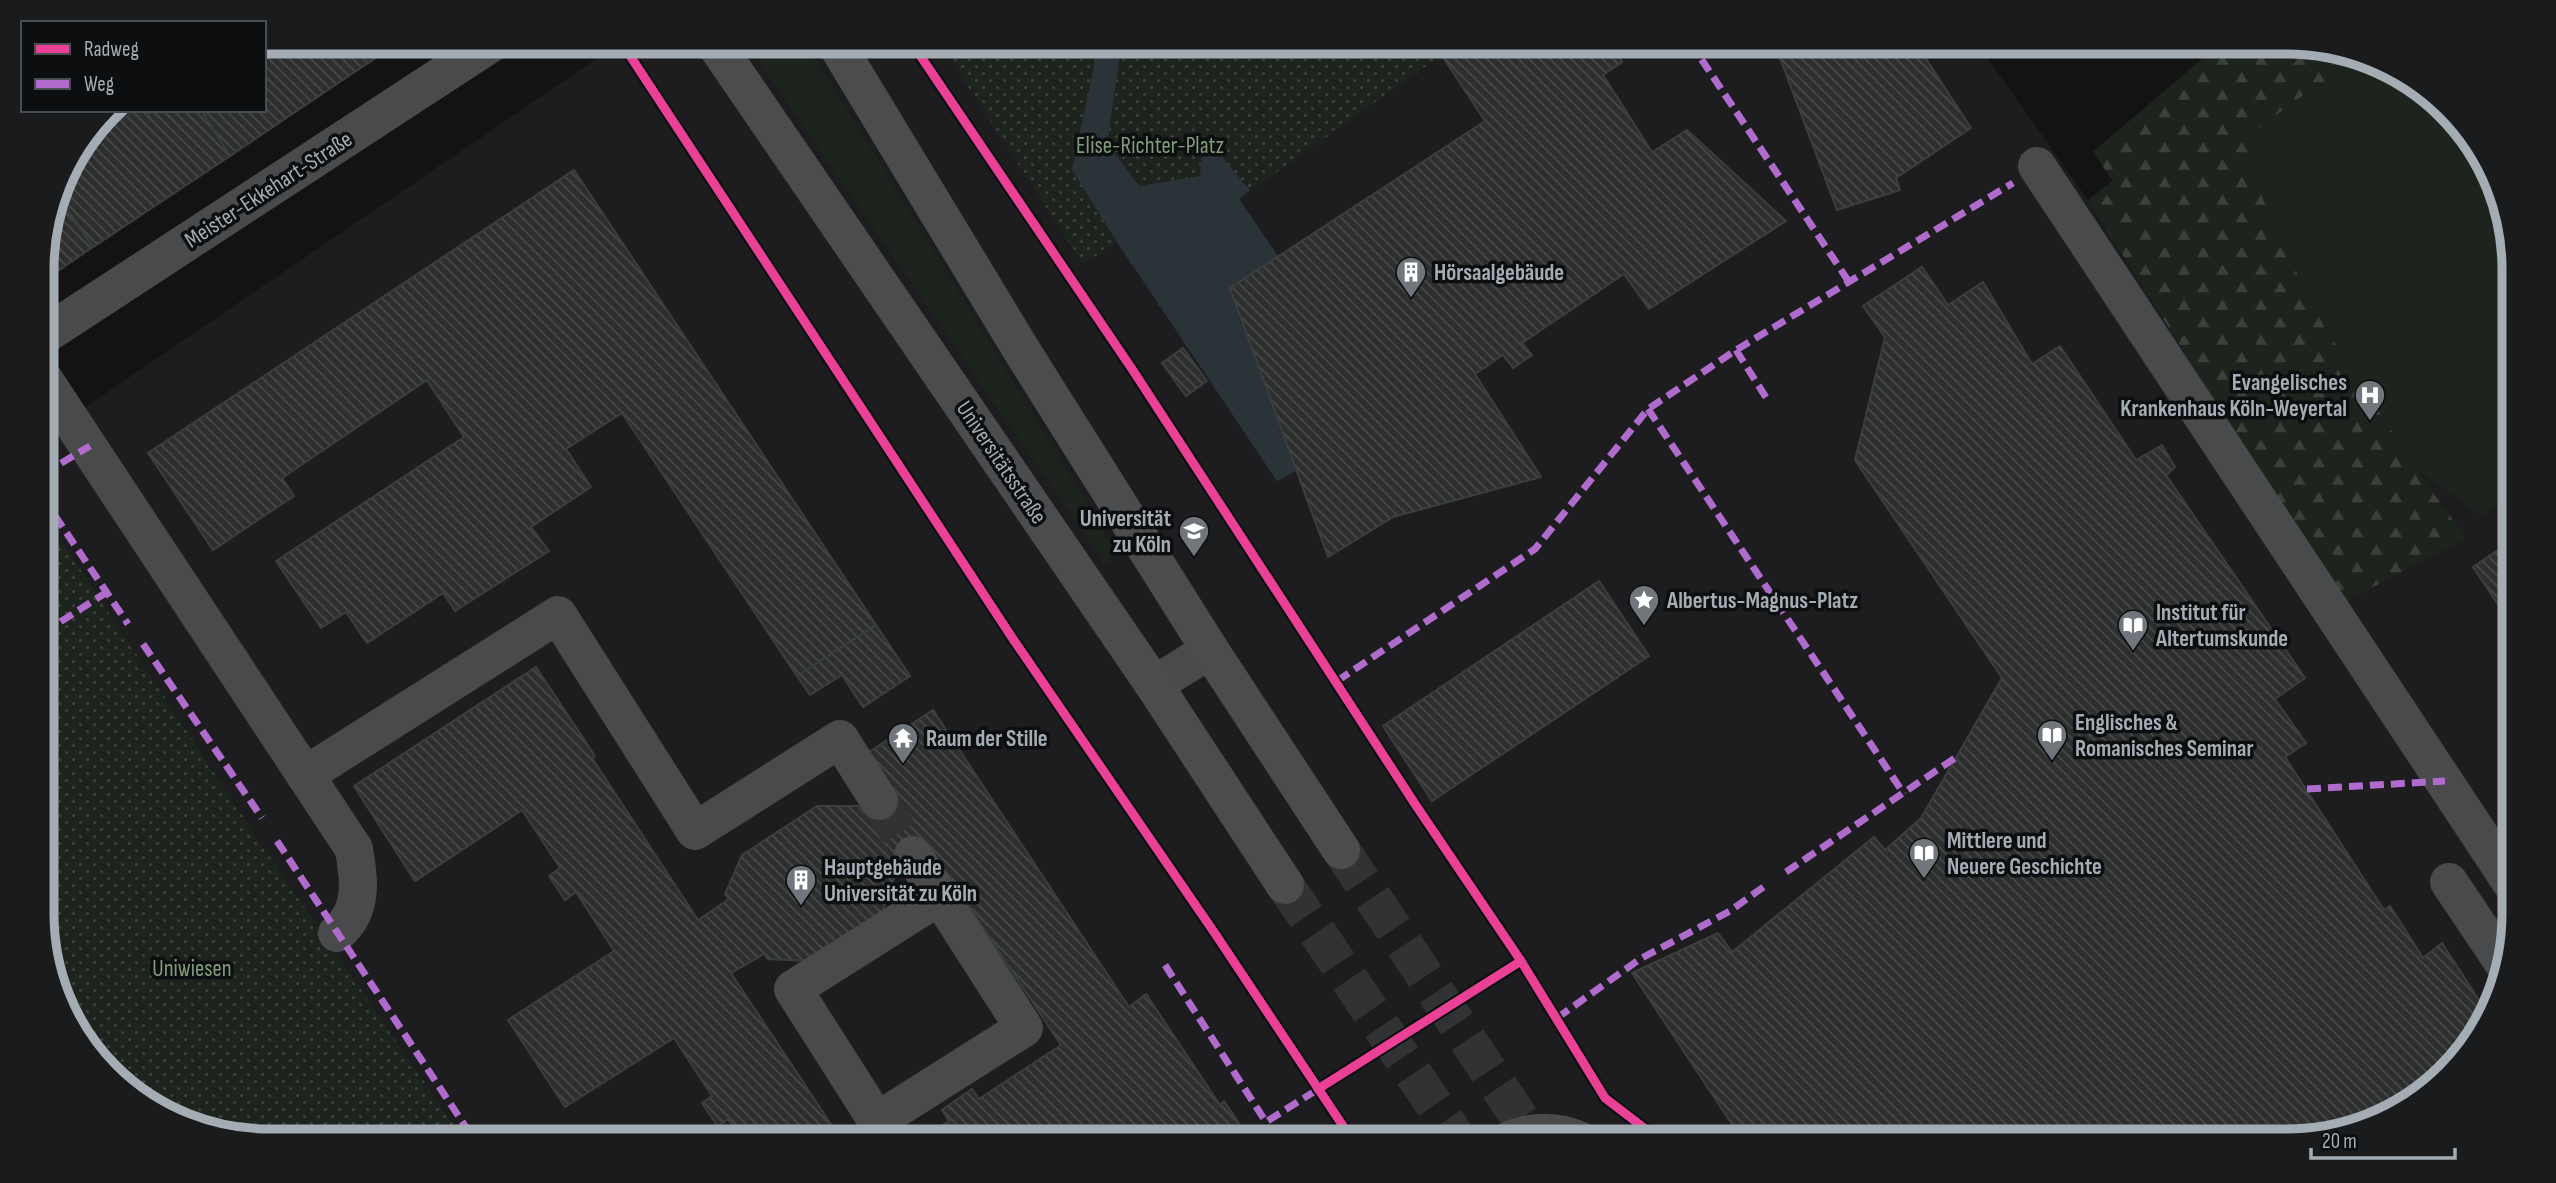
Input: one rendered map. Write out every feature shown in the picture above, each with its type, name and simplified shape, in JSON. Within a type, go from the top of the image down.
[{"type":"main road","name":"Universitätsstraße","points":[[723,55],[1154,685],[1285,884]]},
{"type":"main road","points":[[843,55],[1022,351],[1210,650],[1341,850]]},
{"type":"street","name":"Meister-Ekkehart-Straße","points":[[55,328],[473,55]]},
{"type":"street","points":[[2037,166],[2502,869]]},
{"type":"street","points":[[55,396],[354,849],[360,881],[356,907],[337,933]]},
{"type":"street","points":[[305,775],[558,615],[695,831],[840,739],[879,801]]},
{"type":"street","points":[[1154,685],[1210,650]]},
{"type":"street","points":[[913,855],[940,896],[1024,1028],[877,1121],[793,989],[940,896]]},
{"type":"street","points":[[2449,882],[2498,955]]},
{"type":"shaded area","name":"Universität zu Köln","points":[[1985,54],[2088,200],[2113,181],[2093,152],[2208,54],[2287,54],[2329,58],[2369,71],[2394,83],[2439,117],[2473,162],[2485,187],[2500,241],[2502,914],[2498,956],[2480,1009],[2466,1033],[2429,1075],[2382,1107],[2329,1125],[2301,1128],[457,1129],[258,839],[55,530],[55,428],[602,55]]},
{"type":"shaded area","points":[[1096,55],[1120,55],[1107,143],[1139,186],[1200,176],[1203,135],[1250,190],[1239,199],[1278,256],[1230,288],[1296,471],[1277,481],[1072,170]]},
{"type":"green space","points":[[2208,54],[2315,56],[2362,68],[2310,90],[2256,130],[2252,169],[2272,223],[2324,326],[2416,469],[2466,538],[2343,603],[2088,200],[2113,181],[2093,152]]},
{"type":"green space","points":[[754,55],[812,55],[1118,554],[1105,564]]},
{"type":"green space","name":"Elise-Richter-Platz","points":[[947,55],[1442,55],[1239,199],[1278,256],[1230,288],[1296,471],[1277,481],[1117,243],[1083,264]]},
{"type":"green space","points":[[2362,68],[2394,83],[2439,117],[2473,162],[2485,187],[2500,241],[2502,269],[2502,501],[2482,517],[2416,469],[2324,326],[2272,223],[2252,169],[2256,130],[2310,90]]},
{"type":"green space","name":"Uniwiesen","points":[[55,530],[258,839],[457,1129],[269,1129],[227,1125],[187,1112],[162,1100],[117,1066],[99,1045],[71,996],[56,942]]},
{"type":"building","name":"Hörsaalgebäude","points":[[1441,54],[1619,54],[1622,62],[1603,75],[1652,152],[1687,130],[1786,221],[1649,309],[1624,274],[1522,343],[1532,355],[1522,362],[1513,368],[1503,355],[1475,374],[1541,477],[1393,517],[1328,557],[1230,288],[1485,121]]},
{"type":"building","points":[[1779,54],[1923,54],[1971,128],[1896,178],[1900,190],[1837,210]]},
{"type":"building","points":[[266,55],[363,55],[368,63],[230,156],[202,112],[266,112]]},
{"type":"building","points":[[363,55],[380,55],[368,63]]},
{"type":"building","points":[[133,112],[145,112],[147,115],[151,112],[202,112],[230,156],[93,247],[65,206],[76,174],[108,127]]},
{"type":"building","points":[[574,170],[876,625],[797,676],[622,413],[566,449],[591,487],[531,527],[549,551],[455,611],[443,593],[367,643],[346,612],[321,628],[276,561],[464,437],[427,380],[282,478],[294,496],[213,550],[148,453]]},
{"type":"building","points":[[65,206],[93,247],[55,273],[56,241]]},
{"type":"building","points":[[1922,267],[1948,305],[1983,282],[2032,364],[2060,346],[2136,460],[2162,445],[2175,467],[2166,475],[2305,678],[2275,699],[2306,743],[2285,757],[2384,910],[2390,906],[2423,958],[2442,943],[2482,1004],[2466,1033],[2448,1056],[2406,1093],[2382,1107],[2356,1117],[2329,1125],[2301,1128],[1735,1128],[1632,973],[1718,933],[1732,952],[1874,837],[1885,850],[1921,818],[2002,678],[1855,460],[1885,337],[1863,306]]},
{"type":"building","points":[[1183,348],[1207,381],[1186,396],[1162,363]]},
{"type":"building","points":[[2502,547],[2502,610],[2473,567]]},
{"type":"building","points":[[1599,581],[1649,656],[1432,801],[1383,726]]},
{"type":"building","points":[[876,625],[910,676],[863,707],[842,675],[810,695],[797,676]]},
{"type":"building","name":"Hauptgebäude Universität zu Köln","points":[[536,667],[698,920],[729,899],[725,894],[742,855],[817,806],[858,806],[862,812],[893,791],[869,752],[933,710],[1129,1007],[1146,994],[1220,1105],[1224,1101],[1243,1129],[937,1129],[949,1121],[942,1110],[972,1089],[979,1099],[1061,1045],[928,845],[898,866],[882,913],[809,961],[768,959],[764,954],[731,973],[834,1129],[734,1129],[728,1119],[718,1127],[702,1103],[712,1096],[674,1038],[565,1107],[508,1020],[614,951],[576,892],[565,900],[549,876],[560,868],[522,810],[415,881],[354,786]]},
{"type":"tunnel","points":[[879,801],[913,855]]},
{"type":"tunnel","points":[[1341,850],[1527,1128]]},
{"type":"tunnel","points":[[1285,885],[1450,1128]]},
{"type":"marked path","points":[[1698,54],[1849,282]]},
{"type":"marked path","points":[[1337,681],[1535,549],[1648,409],[1736,350],[2013,183]]},
{"type":"marked path","points":[[1736,350],[1767,399]]},
{"type":"marked path","points":[[1648,409],[1904,794]]},
{"type":"marked path","points":[[55,467],[90,446]]},
{"type":"marked path","points":[[55,515],[128,624]]},
{"type":"marked path","points":[[54,626],[107,592]]},
{"type":"marked path","points":[[143,644],[262,818]]},
{"type":"marked path","points":[[1786,872],[1955,758]]},
{"type":"marked path","points":[[2307,789],[2445,781]]},
{"type":"marked path","points":[[277,841],[467,1129]]},
{"type":"marked path","points":[[1557,1018],[1640,959],[1730,911],[1769,883]]},
{"type":"marked path","points":[[1165,965],[1266,1122],[1323,1086]]},
{"type":"marked path","points":[[1264,1129],[1266,1122]]},
{"type":"cycle path","points":[[629,55],[1013,639],[1345,1128]]},
{"type":"cycle path","points":[[920,55],[1134,372],[1415,804],[1521,961],[1605,1098],[1644,1128]]},
{"type":"cycle path","points":[[1318,1089],[1521,961]]},
{"type":"place","name":"Hörsaalgebäude","points":[[1411,299]]},
{"type":"place","name":"Evangelisches Krankenhaus Köln-Weyertal","points":[[2370,422]]},
{"type":"place","name":"Universität zu Köln","points":[[1194,558]]},
{"type":"place","name":"Albertus-Magnus-Platz","points":[[1644,627]]},
{"type":"place","name":"Institut für Altertumskunde","points":[[2133,652]]},
{"type":"place","name":"Englisches & Romanisches Seminar","points":[[2052,762]]},
{"type":"place","name":"Raum der Stille","points":[[903,765]]},
{"type":"place","name":"Mittlere und Neuere Geschichte","points":[[1924,880]]},
{"type":"place","name":"Hauptgebäude Universität zu Köln","points":[[801,907]]}]
